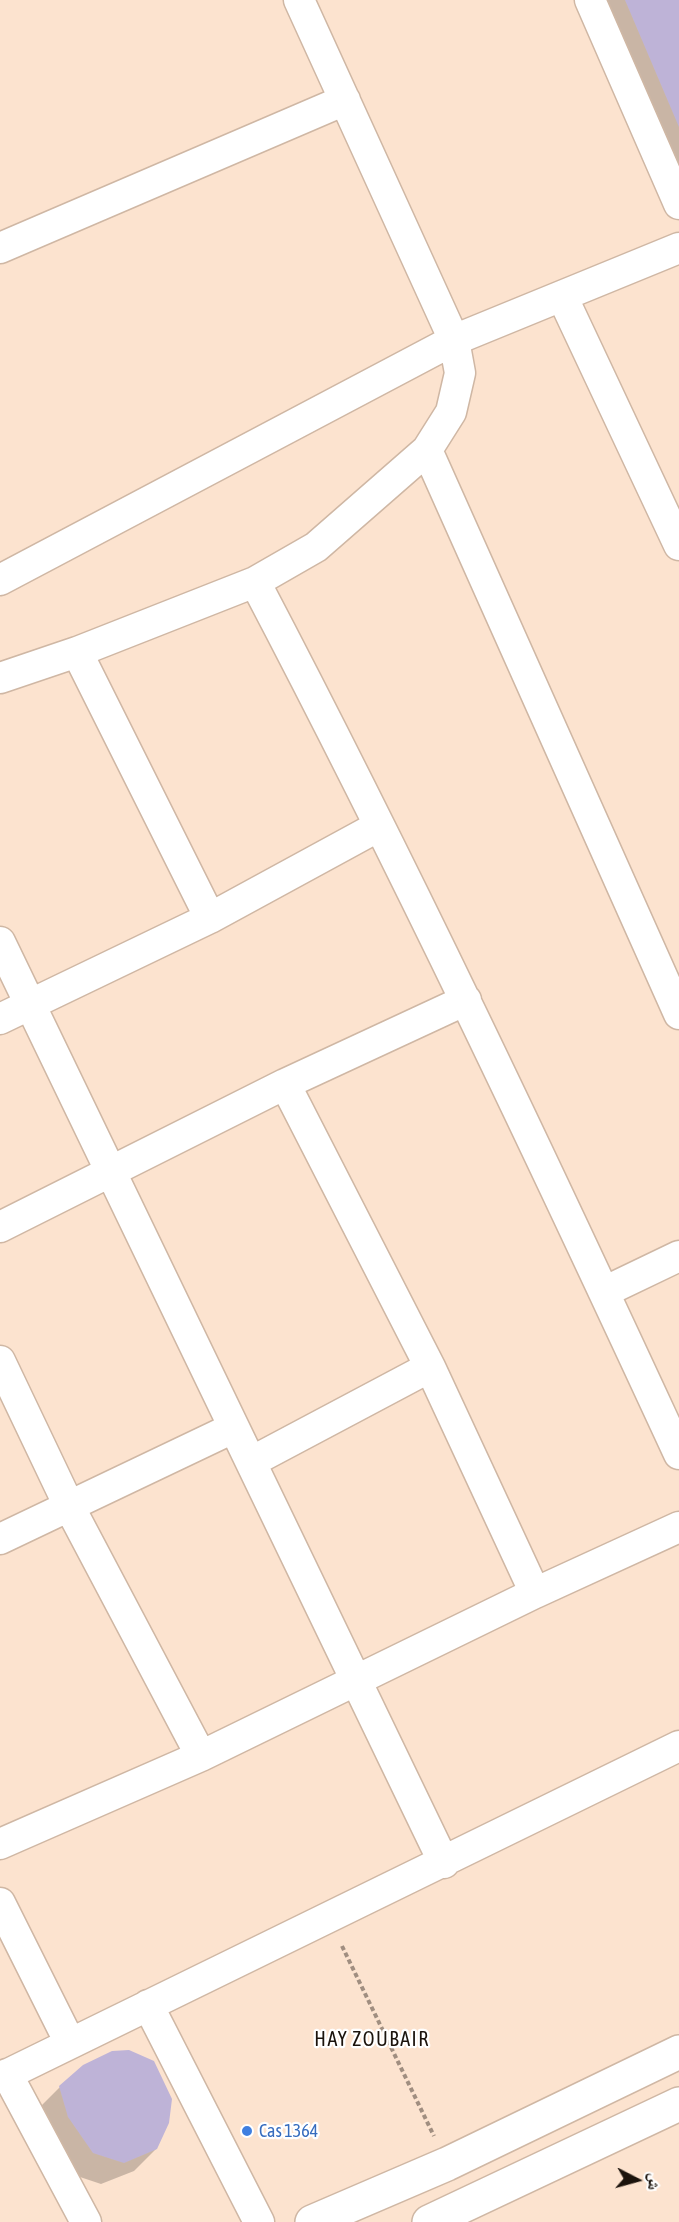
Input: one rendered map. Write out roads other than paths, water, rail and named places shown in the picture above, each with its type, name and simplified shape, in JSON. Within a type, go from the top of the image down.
[{"type":"main road","points":[[312,2222],[447,2164],[679,2052]]},
{"type":"main road","points":[[429,2222],[679,2104]]},
{"type":"street","points":[[0,678],[77,652],[255,582],[316,547],[427,450],[451,412],[460,373],[454,340],[299,0]]},
{"type":"street","points":[[590,0],[679,204]]},
{"type":"street","points":[[0,248],[345,100]]},
{"type":"street","points":[[0,580],[454,340],[679,248]]},
{"type":"street","points":[[562,296],[679,545]]},
{"type":"street","points":[[427,450],[679,1014]]},
{"type":"street","points":[[255,582],[466,1000],[679,1454]]},
{"type":"street","points":[[77,652],[210,918]]},
{"type":"street","points":[[0,1018],[210,918],[379,826]]},
{"type":"street","points":[[0,942],[444,1863]]},
{"type":"street","points":[[0,1227],[285,1084],[466,1000]]},
{"type":"street","points":[[285,1084],[430,1367],[535,1593]]},
{"type":"street","points":[[604,1292],[679,1256]]},
{"type":"street","points":[[0,1362],[69,1506],[201,1756]]},
{"type":"street","points":[[251,1462],[430,1367]]},
{"type":"street","points":[[0,1539],[233,1428]]},
{"type":"street","points":[[0,1844],[201,1756],[535,1593],[679,1527]]},
{"type":"street","points":[[86,2222],[4,2076],[444,1863],[679,1746]]},
{"type":"street","points":[[0,1903],[70,2043]]},
{"type":"street","points":[[148,2006],[259,2222]]},
{"type":"place","name":"Cas 1364","points":[[247,2131]]},
{"type":"district","name":"HAY ZOUBAIR","points":[[372,2040]]}]
